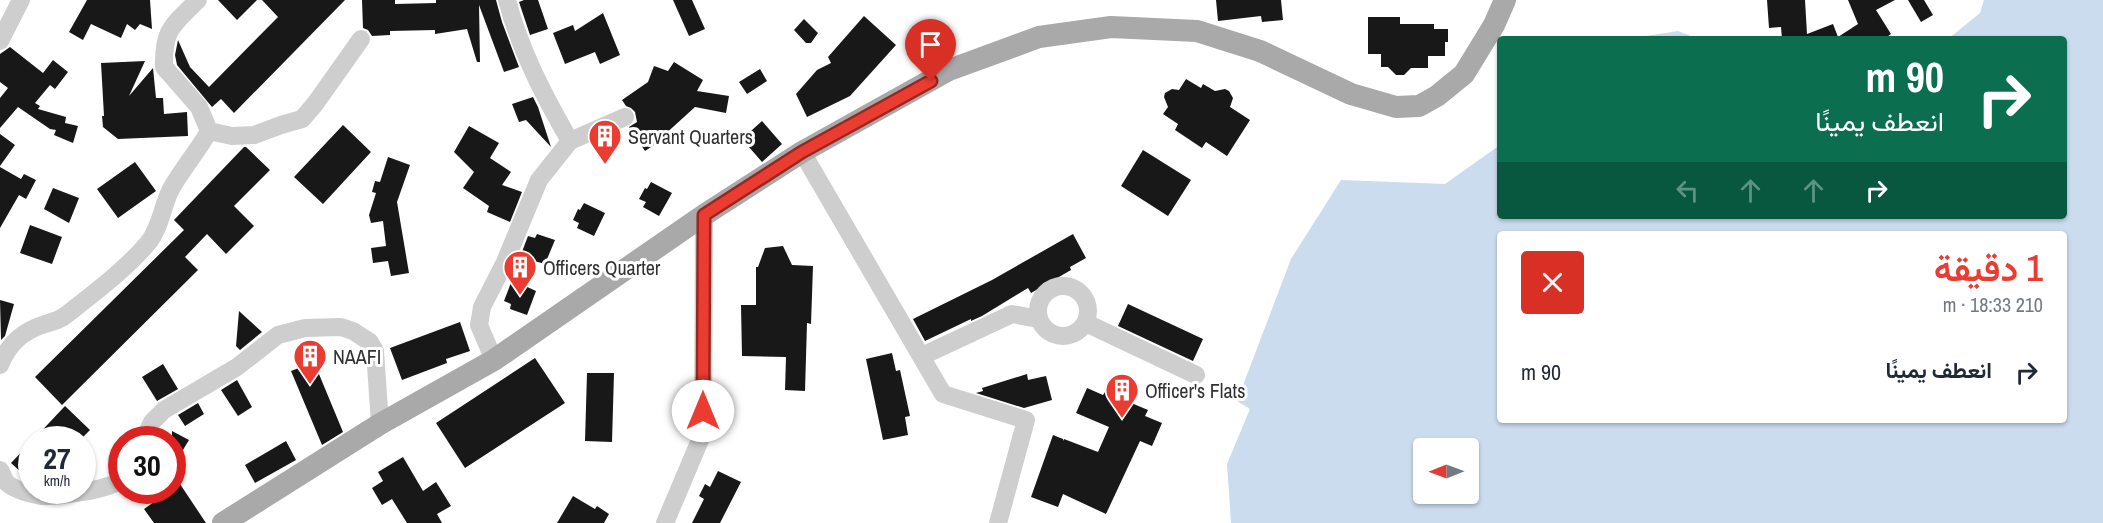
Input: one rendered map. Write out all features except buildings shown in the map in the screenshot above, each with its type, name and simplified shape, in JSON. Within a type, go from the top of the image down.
[{"type":"main road","points":[[223,523],[380,424],[494,360],[704,215],[802,152],[949,70],[1039,37],[1111,27],[1197,32],[1260,51],[1351,94],[1396,107],[1419,106],[1437,96],[1464,74],[1494,25],[1505,0]]},
{"type":"street","points":[[0,41],[21,0]]},
{"type":"street","points":[[198,0],[172,26],[164,47],[164,67],[199,106],[209,131]]},
{"type":"street","points":[[507,0],[514,27],[546,99],[570,141]]},
{"type":"street","points":[[209,131],[232,136],[255,135],[281,124],[302,119],[361,39]]},
{"type":"street","points":[[494,360],[479,326],[482,307],[505,262],[539,180],[570,141],[625,117]]},
{"type":"street","points":[[0,365],[5,352],[14,340],[33,328],[63,318],[120,271],[149,241],[162,218],[171,189],[209,131]]},
{"type":"street","points":[[802,152],[943,394],[1026,420],[998,523]]},
{"type":"street","points":[[665,523],[703,433],[704,215]]},
{"type":"street","points":[[922,356],[1012,314],[1038,319],[1051,334],[1071,336],[1086,323],[1088,303],[1075,288],[1055,286],[1040,299],[1038,319]]},
{"type":"street","points":[[1086,323],[1197,375]]},
{"type":"street","points":[[150,426],[164,410],[237,367],[278,335],[305,328],[341,327],[353,331],[370,342],[375,351],[380,424]]},
{"type":"street","points":[[0,470],[6,482],[23,491],[42,496],[96,490],[108,486]]},
{"type":"water","points":[[1984,0],[2103,0],[2103,523],[1231,523],[1227,464],[1250,409],[1237,401],[1291,259],[1341,180],[1445,184],[1497,147],[1497,219],[2067,219],[2067,36],[1952,36],[1980,13]]},
{"type":"water","points":[[1678,31],[1690,36],[1646,36]]},
{"type":"place","name":"Servant Quarters","points":[[605,165]]},
{"type":"place","name":"Officers Quarter","points":[[520,296]]},
{"type":"place","name":"NAAFI","points":[[310,385]]},
{"type":"place","name":"Officer's Flats","points":[[1122,419]]},
{"type":"route","points":[[703,411],[704,215],[802,152],[931,81]]}]
